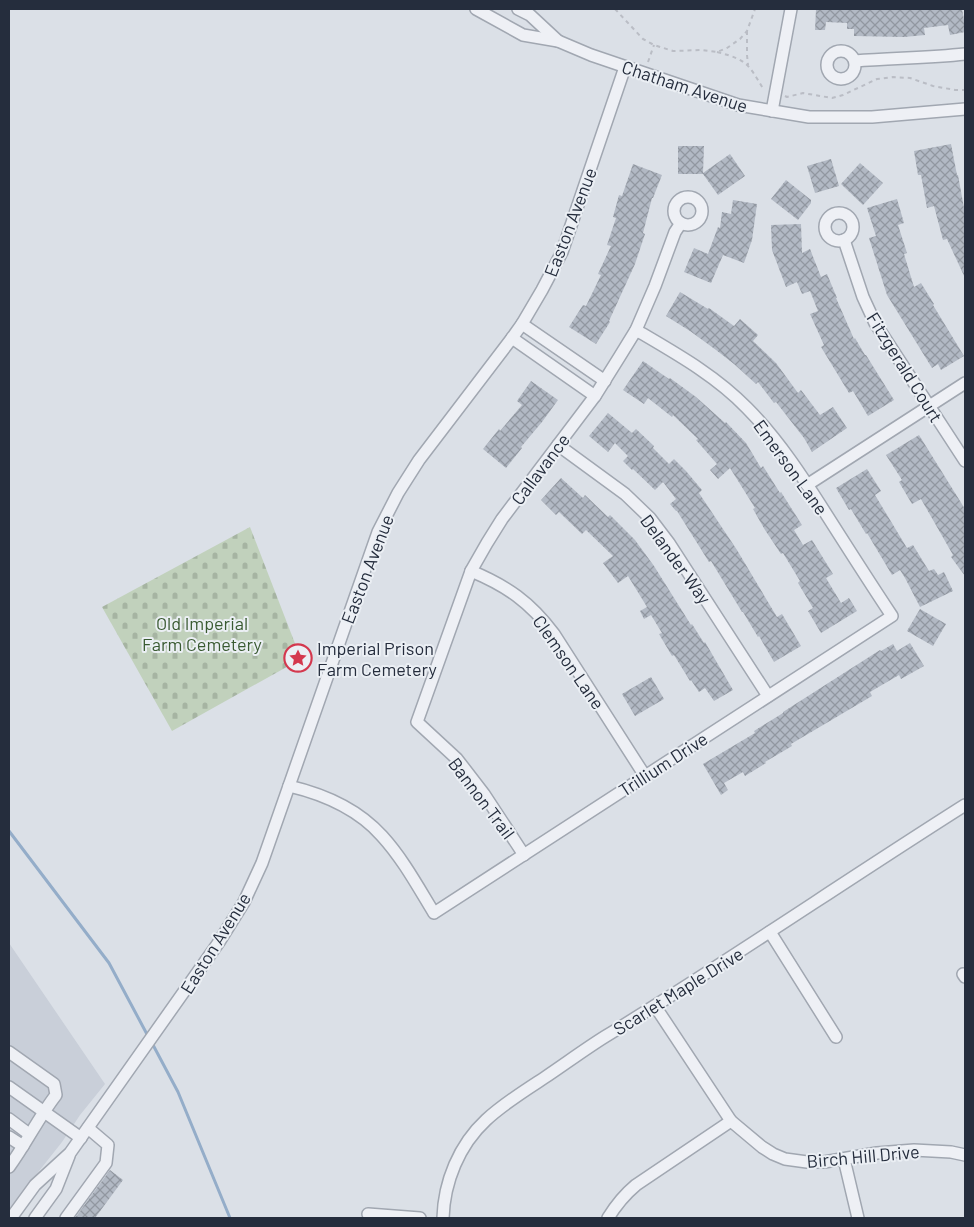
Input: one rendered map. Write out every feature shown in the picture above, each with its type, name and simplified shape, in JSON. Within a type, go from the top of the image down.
[{"type":"street","name":"Chatham Avenue","points":[[476,9],[523,35],[558,41],[590,55],[738,105],[809,117],[872,117],[965,109]]},
{"type":"street","name":"Chatham Avenue","points":[[518,9],[530,16],[558,41]]},
{"type":"street","points":[[772,111],[791,9]]},
{"type":"street","points":[[855,61],[965,54]]},
{"type":"street","name":"Easton Avenue","points":[[11,1218],[35,1185],[70,1152],[81,1138],[220,942],[244,902],[262,863],[378,532],[398,492],[419,460],[512,338],[542,290],[562,252],[625,67]]},
{"type":"street","name":"Callavance","points":[[417,722],[471,571],[502,519],[595,396],[636,330],[680,223]]},
{"type":"street","name":"Fitzgerald Court","points":[[844,240],[863,296],[875,323],[965,461]]},
{"type":"street","points":[[522,324],[605,381]]},
{"type":"street","name":"Emerson Lane","points":[[636,330],[692,364],[716,381],[747,408],[779,445],[807,485],[892,616]]},
{"type":"street","points":[[512,338],[595,396]]},
{"type":"street","points":[[807,485],[965,383]]},
{"type":"street","name":"Delander Way","points":[[558,445],[625,494],[650,518],[669,543],[768,696]]},
{"type":"street","name":"Clemson Lane","points":[[471,571],[489,578],[506,588],[526,602],[542,618],[645,776]]},
{"type":"street","name":"Trillium Drive","points":[[289,786],[311,792],[337,803],[361,817],[382,835],[434,913],[892,616]]},
{"type":"street","name":"Bannon Trail","points":[[417,722],[456,759],[484,794],[524,855]]},
{"type":"street","name":"Scarlet Maple Drive","points":[[443,1218],[447,1190],[455,1165],[468,1141],[485,1121],[514,1098],[605,1037],[965,805]]},
{"type":"street","points":[[770,932],[836,1037]]},
{"type":"street","name":"Birch Hill Drive","points":[[655,1006],[731,1120],[773,1154],[785,1159],[807,1162],[824,1162],[877,1153],[914,1150],[951,1152],[965,1155]]},
{"type":"street","points":[[9,1052],[54,1084],[56,1094],[43,1111],[9,1167]]},
{"type":"street","points":[[9,1087],[81,1138]]},
{"type":"street","points":[[9,1119],[29,1134]]},
{"type":"street","points":[[608,1218],[620,1200],[636,1185],[731,1120]]},
{"type":"street","points":[[66,1218],[106,1163],[108,1145],[88,1128]]},
{"type":"street","points":[[9,1137],[23,1146]]},
{"type":"street","name":"Easton Avenue","points":[[35,1218],[56,1189],[70,1152]]},
{"type":"street","points":[[844,1159],[858,1218]]},
{"type":"street","points":[[368,1214],[420,1218]]},
{"type":"path","points":[[615,9],[643,39],[654,45],[673,51],[702,50],[716,52],[733,56],[748,65]]},
{"type":"path","points":[[755,9],[747,31],[746,55],[748,65],[766,92],[787,96],[803,93],[832,98],[843,95],[877,79],[893,77],[910,78],[933,86],[965,90]]},
{"type":"path","points":[[716,52],[733,44],[747,31]]},
{"type":"path","points":[[644,73],[654,45]]},
{"type":"shaded area","points":[[9,943],[105,1084],[9,1209]]},
{"type":"green space","name":"Old Imperial Farm Cemetery","points":[[250,527],[301,659],[172,731],[102,607]]},
{"type":"building","points":[[816,9],[962,9],[965,32],[950,35],[948,25],[924,28],[925,35],[904,37],[854,36],[854,29],[847,29],[847,23],[826,22],[825,30],[815,30]]},
{"type":"building","points":[[951,144],[965,207],[965,278],[947,239],[943,240],[934,206],[927,208],[914,151]]},
{"type":"building","points":[[678,146],[704,146],[703,173],[730,154],[745,176],[718,195],[703,174],[678,174]]},
{"type":"building","points":[[831,159],[839,186],[815,193],[807,166]]},
{"type":"building","points":[[860,163],[883,183],[863,205],[841,184]]},
{"type":"building","points":[[633,164],[662,175],[652,198],[643,233],[645,234],[635,264],[610,322],[596,344],[569,327],[583,305],[586,306],[601,275],[598,274],[611,246],[607,245],[616,218],[613,217],[619,195],[622,196]]},
{"type":"building","points":[[786,180],[811,200],[811,203],[798,220],[771,199]]},
{"type":"building","points":[[897,199],[904,223],[898,225],[907,253],[904,254],[914,287],[921,283],[964,356],[941,370],[938,364],[932,368],[887,295],[869,238],[876,236],[867,208]]},
{"type":"building","points":[[733,200],[757,204],[752,240],[744,263],[723,255],[711,283],[684,272],[694,248],[708,254],[718,227],[720,228],[722,212],[731,214]]},
{"type":"building","points":[[801,224],[802,253],[810,249],[821,277],[827,274],[854,339],[894,400],[868,416],[853,391],[849,393],[821,347],[824,345],[810,314],[818,311],[810,291],[802,294],[797,282],[786,287],[772,250],[771,225]]},
{"type":"building","points":[[680,292],[709,308],[734,326],[740,319],[758,335],[753,341],[776,363],[798,393],[801,390],[820,415],[833,407],[847,428],[812,452],[804,438],[758,382],[756,384],[716,350],[666,316]]},
{"type":"building","points":[[643,361],[696,397],[726,422],[746,443],[761,468],[763,466],[802,525],[794,530],[803,545],[812,540],[833,574],[826,578],[841,603],[849,598],[857,611],[821,633],[808,611],[813,608],[798,583],[800,581],[783,553],[781,554],[765,530],[753,509],[755,508],[730,468],[718,479],[710,470],[717,464],[696,440],[698,439],[673,415],[672,417],[648,398],[644,404],[623,390]]},
{"type":"building","points":[[531,381],[558,400],[506,468],[483,449],[522,405],[517,401]]},
{"type":"building","points":[[608,413],[632,433],[636,429],[669,464],[674,459],[702,490],[699,493],[737,550],[777,617],[782,614],[801,646],[774,662],[711,561],[709,562],[677,511],[670,504],[676,499],[663,482],[655,490],[623,461],[628,456],[615,443],[608,452],[589,436]]},
{"type":"building","points":[[919,435],[965,509],[965,576],[951,557],[953,555],[921,499],[912,504],[899,482],[902,480],[886,455]]},
{"type":"building","points":[[867,469],[881,491],[875,495],[907,548],[913,545],[929,571],[934,569],[938,575],[944,572],[953,591],[920,607],[900,570],[892,575],[867,533],[851,509],[849,510],[836,488]]},
{"type":"building","points":[[561,478],[583,498],[585,495],[608,517],[610,515],[635,540],[654,566],[691,625],[705,642],[733,690],[714,701],[705,688],[699,692],[674,655],[672,656],[659,634],[662,633],[651,615],[644,619],[640,611],[647,607],[628,576],[618,583],[603,563],[613,556],[586,530],[582,534],[559,512],[556,515],[541,500]]},
{"type":"building","points":[[920,609],[946,624],[933,646],[907,631]]},
{"type":"building","points":[[910,643],[924,666],[901,679],[899,675],[870,692],[872,696],[791,744],[792,746],[745,776],[743,772],[724,783],[728,790],[721,795],[703,764],[755,733],[754,731],[880,650],[893,644],[897,651]]},
{"type":"building","points":[[651,677],[664,699],[635,716],[622,694]]},
{"type":"building","points":[[110,1170],[123,1180],[95,1218],[75,1218]]},
{"type":"waterway","points":[[9,831],[109,963],[149,1038]]},
{"type":"waterway","points":[[152,1043],[178,1092],[230,1218]]},
{"type":"place","name":"Imperial Prison Farm Cemetery","points":[[298,658]]}]
